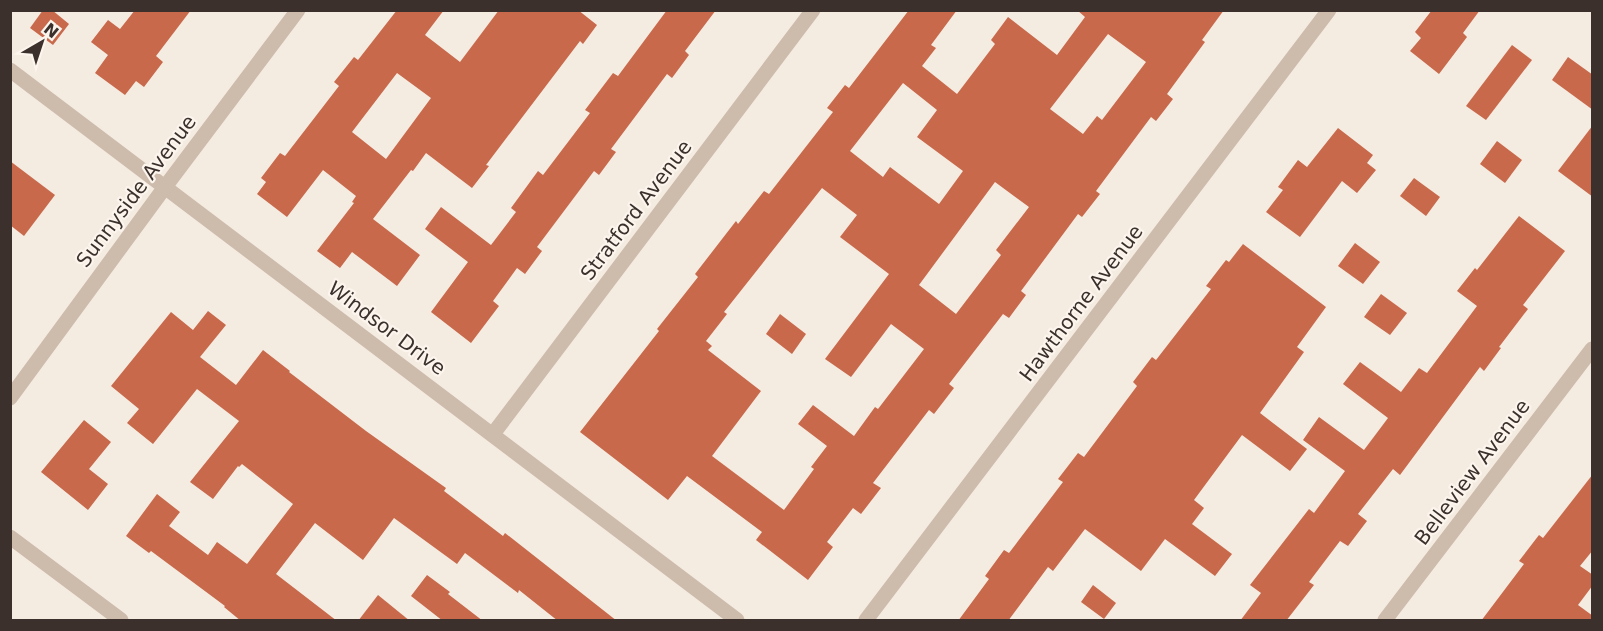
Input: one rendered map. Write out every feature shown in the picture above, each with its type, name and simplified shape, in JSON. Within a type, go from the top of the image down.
[{"type":"street","name":"Sunnyside Avenue","points":[[10,398],[298,10]]},
{"type":"street","name":"Stratford Avenue","points":[[493,434],[813,10]]},
{"type":"street","name":"Hawthorne Avenue","points":[[866,621],[1329,10]]},
{"type":"street","name":"Windsor Drive","points":[[10,70],[737,621]]},
{"type":"street","name":"Belleview Avenue","points":[[1385,621],[1593,349]]},
{"type":"street","points":[[10,537],[121,621]]},
{"type":"building","points":[[43,10],[52,10],[69,24],[53,45],[30,28]]},
{"type":"building","points":[[135,10],[191,10],[156,56],[163,62],[144,87],[136,81],[125,95],[95,73],[108,55],[91,42],[108,20],[120,29]]},
{"type":"building","points":[[397,10],[444,10],[425,35],[460,62],[499,10],[578,10],[597,25],[583,44],[580,41],[486,165],[489,166],[472,188],[426,153],[373,219],[420,255],[397,286],[352,252],[340,268],[317,251],[354,203],[352,202],[356,196],[323,170],[287,217],[257,194],[266,182],[261,178],[280,153],[285,156],[339,86],[334,82],[354,57],[358,60]],"holes":[[[397,73],[431,98],[386,159],[352,132]]]},
{"type":"building","points":[[667,10],[716,10],[685,51],[689,55],[672,78],[667,74],[611,149],[616,152],[599,175],[594,171],[537,247],[542,251],[525,274],[517,268],[493,301],[499,306],[471,343],[431,312],[468,262],[425,229],[441,207],[491,245],[516,212],[511,208],[538,171],[543,175],[590,113],[585,110],[613,73],[618,76]]},
{"type":"building","points":[[909,10],[957,10],[931,45],[936,48],[922,66],[957,94],[995,44],[991,40],[1008,17],[1057,55],[1085,17],[1077,10],[1224,10],[1202,40],[1205,42],[1167,94],[1173,99],[1156,121],[1151,117],[1096,191],[1100,194],[1082,217],[1078,214],[1021,291],[1026,295],[1009,318],[1003,314],[949,384],[954,388],[934,414],[929,410],[873,483],[881,488],[861,514],[853,508],[827,542],[833,547],[808,580],[756,540],[762,532],[687,476],[668,500],[580,432],[659,331],[657,329],[698,277],[695,274],[736,221],[738,224],[764,191],[769,194],[833,112],[827,108],[845,85],[849,88]],"holes":[[[1108,34],[1146,62],[1102,120],[1097,116],[1083,134],[1050,109]],[[903,83],[937,110],[917,137],[963,171],[939,204],[890,167],[883,177],[850,151]],[[995,182],[1029,207],[996,250],[1001,255],[956,314],[919,285]],[[822,188],[857,215],[840,237],[889,274],[825,359],[851,377],[891,324],[924,349],[878,409],[875,407],[854,436],[813,405],[798,424],[827,446],[811,467],[814,469],[784,510],[712,456],[761,391],[708,350],[712,346],[706,341],[727,314],[724,312]]]},
{"type":"building","points":[[1432,10],[1480,10],[1463,33],[1467,37],[1439,74],[1410,51],[1421,38],[1415,32]]},
{"type":"building","points":[[1512,45],[1532,60],[1486,120],[1466,106]]},
{"type":"building","points":[[1568,57],[1593,75],[1593,110],[1552,80]]},
{"type":"building","points":[[1593,125],[1593,197],[1558,171]]},
{"type":"building","points":[[1338,128],[1373,155],[1367,163],[1376,170],[1357,193],[1342,181],[1300,237],[1266,212],[1283,190],[1278,187],[1298,160],[1307,167]]},
{"type":"building","points":[[1497,141],[1522,160],[1505,183],[1480,164]]},
{"type":"building","points":[[10,161],[55,195],[24,236],[10,225]]},
{"type":"building","points":[[1414,178],[1440,197],[1426,216],[1400,196]]},
{"type":"building","points":[[1519,216],[1565,251],[1523,305],[1528,309],[1484,371],[1480,367],[1400,475],[1393,469],[1358,514],[1367,521],[1348,546],[1340,541],[1309,582],[1314,585],[1286,621],[1240,621],[1261,593],[1250,585],[1309,509],[1314,513],[1345,471],[1303,440],[1319,417],[1364,450],[1388,418],[1343,384],[1360,362],[1401,392],[1419,368],[1427,373],[1477,306],[1457,291],[1475,268],[1477,270]]},
{"type":"building","points":[[1355,243],[1380,262],[1363,284],[1338,266]]},
{"type":"building","points":[[1243,244],[1326,307],[1297,347],[1304,352],[1260,413],[1307,449],[1290,471],[1242,435],[1194,500],[1204,508],[1192,524],[1232,554],[1215,576],[1165,539],[1141,571],[1085,529],[1053,571],[1048,567],[1008,621],[958,621],[989,579],[985,576],[1004,550],[1009,553],[1063,482],[1058,479],[1078,453],[1084,457],[1137,386],[1133,382],[1152,357],[1156,360],[1211,289],[1206,286],[1226,260],[1229,262]]},
{"type":"building","points":[[1381,294],[1407,313],[1390,335],[1364,317]]},
{"type":"building","points":[[208,311],[226,325],[200,357],[236,385],[263,350],[366,431],[446,488],[444,491],[503,536],[505,533],[617,621],[558,621],[519,590],[518,593],[465,553],[457,564],[394,518],[363,560],[315,523],[276,574],[337,621],[241,621],[225,606],[151,551],[149,553],[126,536],[157,494],[180,512],[169,526],[208,555],[217,542],[247,564],[293,504],[242,464],[238,466],[213,499],[190,482],[239,421],[197,389],[153,444],[127,423],[139,409],[111,386],[171,312],[193,330]]},
{"type":"building","points":[[780,314],[806,334],[792,354],[766,334]]},
{"type":"building","points":[[84,420],[111,442],[89,469],[108,484],[88,510],[41,472]]},
{"type":"building","points":[[1593,474],[1593,550],[1580,566],[1593,575],[1593,585],[1578,605],[1593,616],[1593,621],[1481,621],[1524,564],[1519,561],[1539,535],[1543,538]]},
{"type":"building","points":[[427,575],[483,621],[443,621],[411,596]]},
{"type":"building","points":[[1093,585],[1116,603],[1104,619],[1081,602]]},
{"type":"building","points":[[378,595],[410,621],[358,621]]}]
